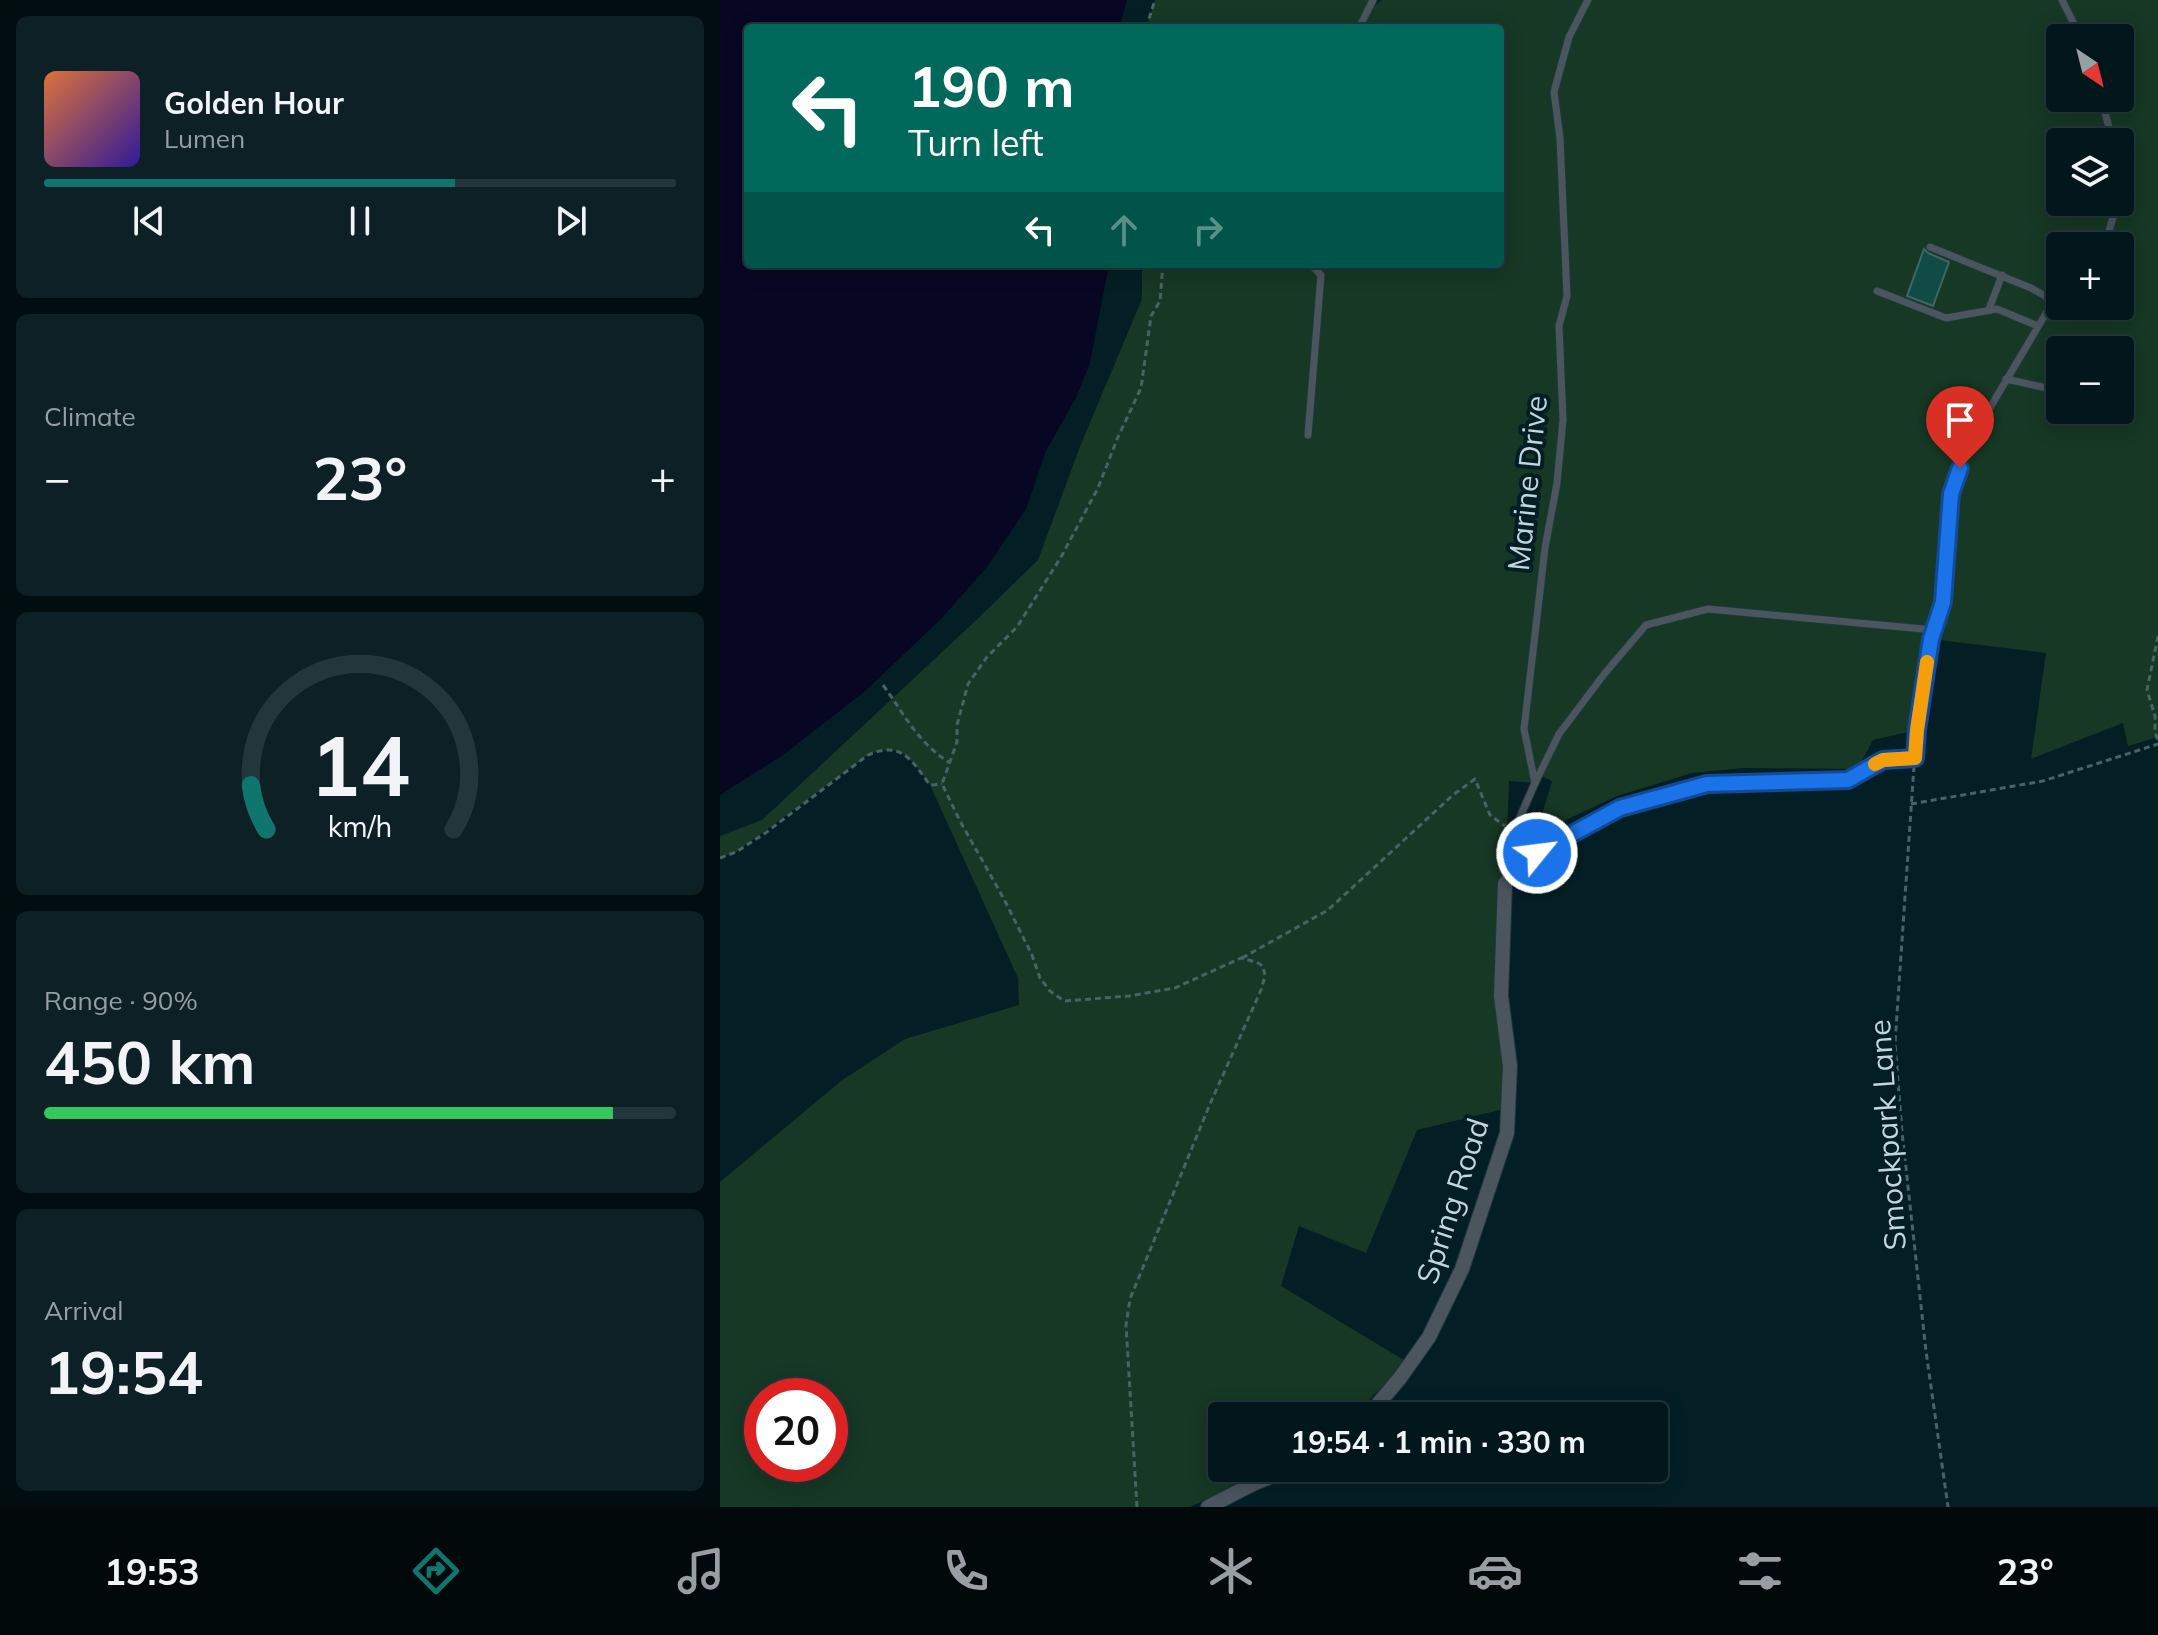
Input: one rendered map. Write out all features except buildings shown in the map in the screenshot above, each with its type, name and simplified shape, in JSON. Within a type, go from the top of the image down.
[{"type":"street","name":"Spring Road","points":[[1380,1402],[1429,1337],[1462,1269],[1507,1133],[1510,1066],[1501,996],[1505,883]]},
{"type":"street","points":[[1208,1507],[1257,1482]]},
{"type":"lane","points":[[1361,24],[1373,0]]},
{"type":"lane","name":"Marine Drive","points":[[1535,783],[1524,729],[1545,548],[1557,483],[1563,420],[1559,326],[1567,296],[1560,138],[1554,92],[1569,37],[1588,0]]},
{"type":"lane","points":[[2062,0],[2074,24]]},
{"type":"lane","points":[[1930,247],[2046,296]]},
{"type":"lane","points":[[1308,435],[1321,275],[1314,268]]},
{"type":"lane","points":[[1989,309],[2002,275]]},
{"type":"lane","points":[[1877,291],[1946,318],[1997,309],[2038,326]]},
{"type":"lane","points":[[1505,883],[1537,853],[1620,808],[1707,784],[1848,780],[1883,760],[1915,758],[1931,639],[1943,602],[1951,494],[1969,443],[2046,313]]},
{"type":"lane","points":[[2006,379],[2046,388]]},
{"type":"lane","points":[[1505,883],[1514,831],[1559,734],[1646,625],[1708,609],[1934,630]]},
{"type":"path","points":[[1147,24],[1155,0]]},
{"type":"path","points":[[1163,268],[1160,301],[1151,316],[1141,388],[1098,488],[1061,557],[1017,627],[987,657],[968,684],[957,725],[957,742],[942,784],[1011,913],[1040,978],[1050,991],[1064,1001],[1129,996],[1175,988],[1241,958],[1328,910],[1453,795],[1475,779],[1490,815],[1505,826]]},
{"type":"path","points":[[1911,804],[2043,781],[2158,743],[2155,716],[2147,690],[2158,636]]},
{"type":"path","points":[[883,685],[916,736],[950,763]]},
{"type":"path","points":[[720,858],[764,834],[846,771],[879,750],[895,749],[911,759],[930,785],[942,784]]},
{"type":"path","name":"Smockpark Lane","points":[[1915,758],[1895,1043],[1926,1351],[1948,1507]]},
{"type":"path","points":[[1137,1507],[1126,1325],[1130,1299],[1210,1104],[1261,990],[1265,976],[1263,966],[1241,958]]},
{"type":"green space","points":[[1155,0],[1374,0],[1375,6],[1381,0],[2158,0],[2158,737],[2128,746],[2123,723],[2031,759],[2046,653],[1931,639],[1917,730],[1873,740],[1857,769],[1745,768],[1692,773],[1617,796],[1568,819],[1515,858],[1511,848],[1541,818],[1552,781],[1533,772],[1535,783],[1509,781],[1501,996],[1508,1108],[1417,1130],[1366,1253],[1299,1226],[1281,1286],[1407,1362],[1367,1402],[1208,1402],[1208,1482],[1243,1482],[1190,1507],[720,1507],[720,1182],[841,1081],[905,1039],[1019,1005],[1018,978],[930,785],[905,755],[890,750],[868,755],[736,852],[720,858],[720,836],[762,820],[1038,560],[1081,444],[1142,299],[1142,268],[1504,268],[1504,24],[1147,24]]},
{"type":"water","points":[[720,0],[1127,0],[1120,24],[744,24],[744,268],[1108,268],[1090,363],[1076,398],[1046,451],[1026,509],[987,567],[941,619],[864,692],[783,755],[720,795]]},
{"type":"slow traffic","points":[[1875,764],[1883,760],[1915,758],[1927,662]]},
{"type":"route","points":[[1537,853],[1620,808],[1707,784],[1848,780],[1883,760],[1915,758],[1931,639],[1943,602],[1951,494],[1960,468]]}]
